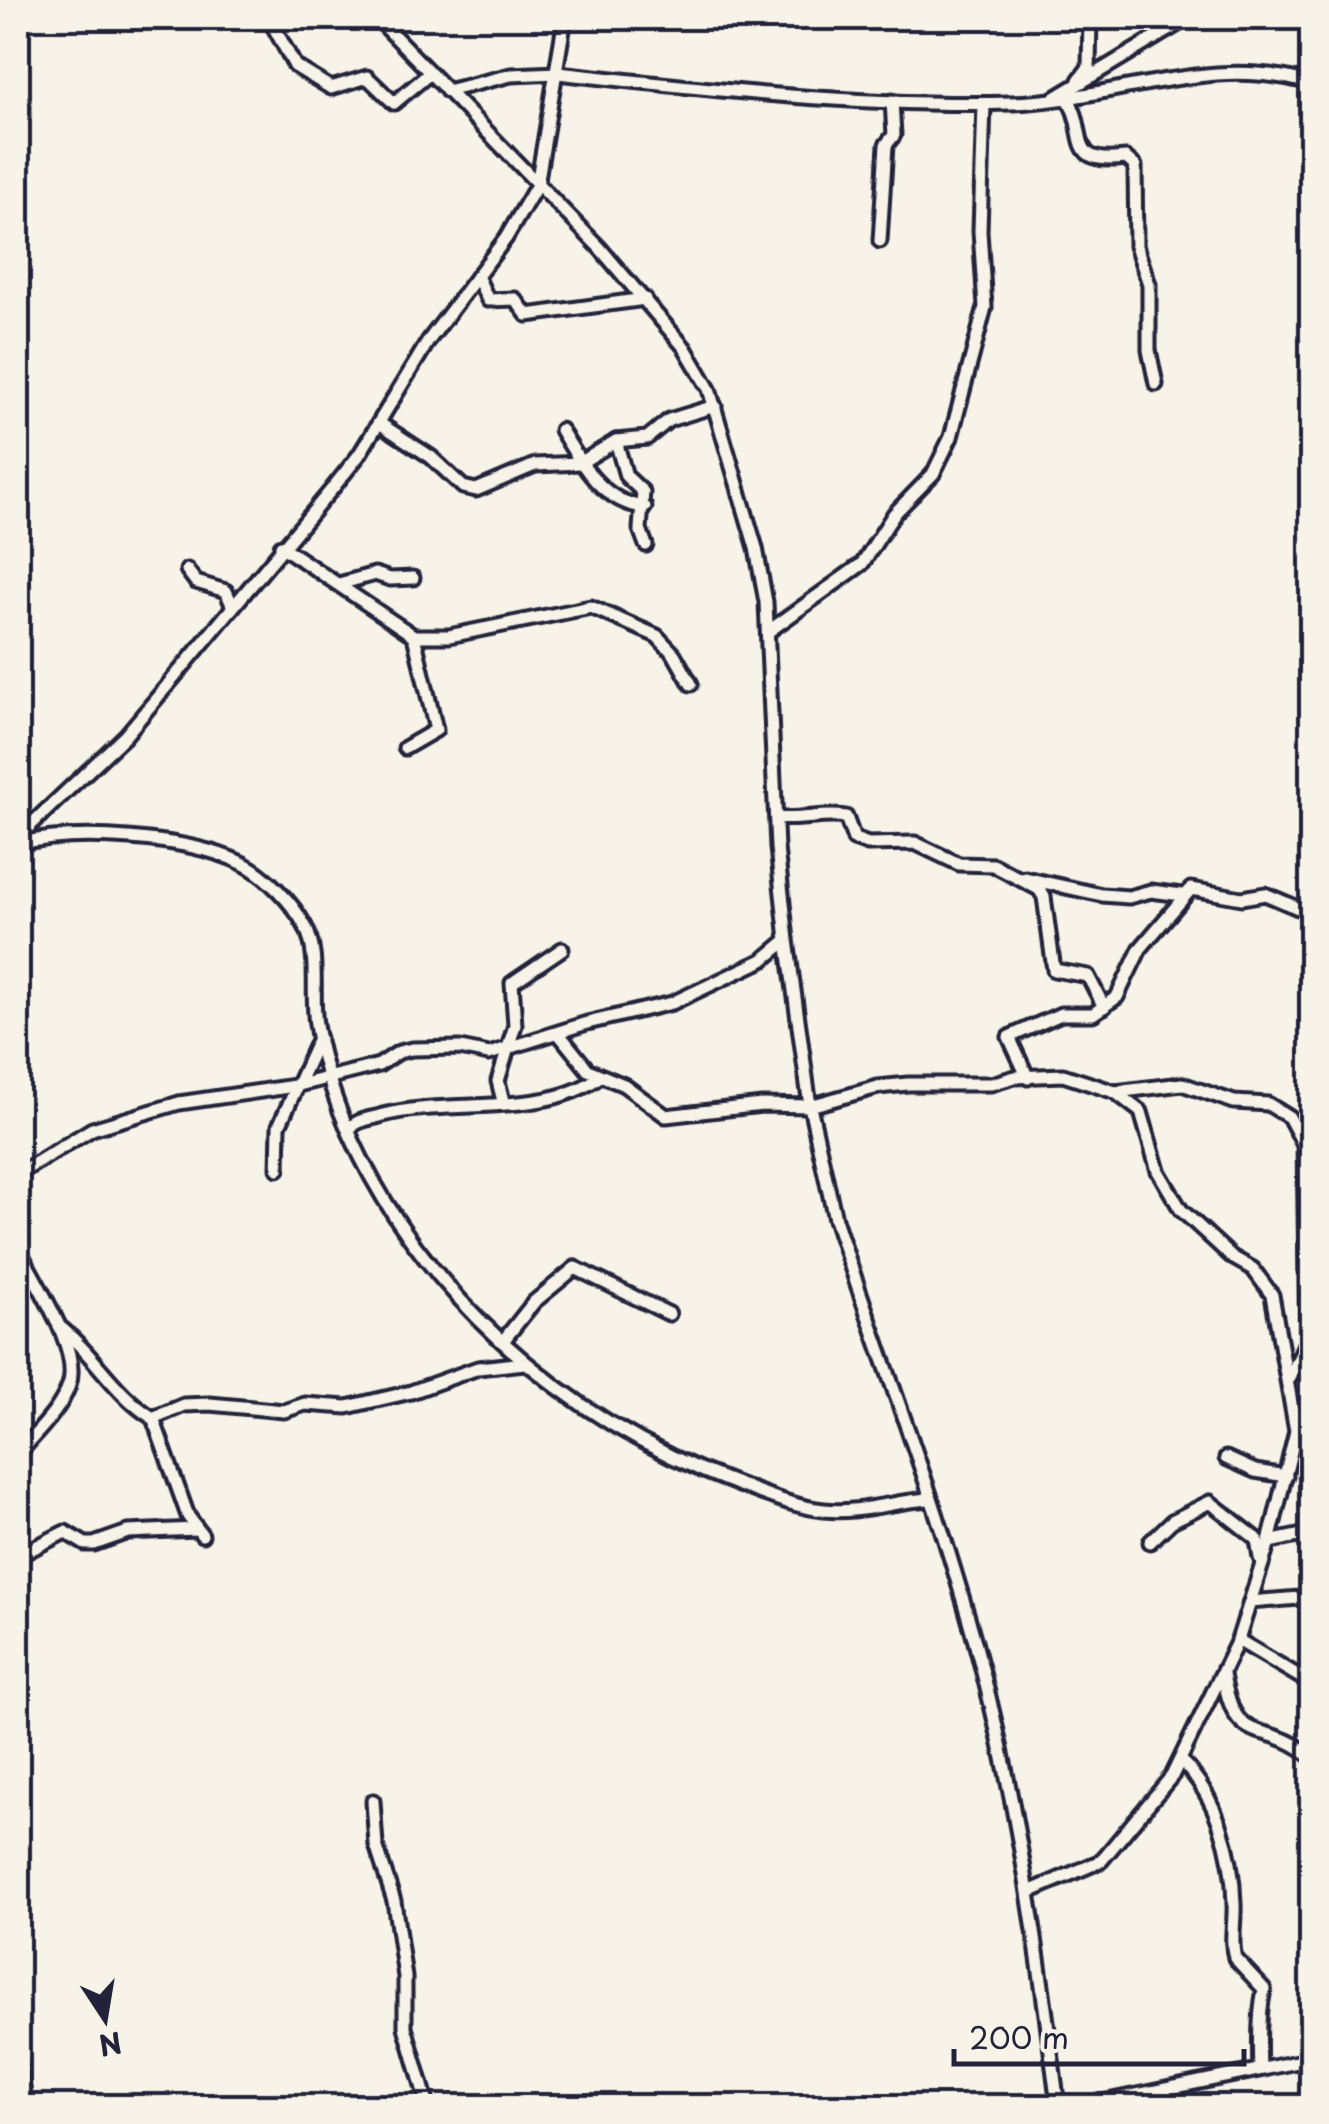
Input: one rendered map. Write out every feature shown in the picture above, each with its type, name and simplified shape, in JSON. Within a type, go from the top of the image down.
[{"type":"street","points":[[272,18],[295,66],[331,88],[367,77],[394,103],[430,74]]},
{"type":"street","points":[[377,18],[644,299],[692,359],[715,406],[756,548],[768,631],[776,818],[787,940],[810,1106],[834,1219],[979,1659],[1030,1891],[1058,2106]]},
{"type":"street","points":[[18,841],[125,736],[359,455],[429,340],[478,276],[537,185],[565,18]]},
{"type":"street","points":[[1076,84],[1089,67],[1090,18]]},
{"type":"street","points":[[1051,100],[1188,18]]},
{"type":"street","points":[[447,92],[511,74],[558,73],[892,101],[984,104],[1067,98],[1182,77],[1261,75],[1312,84]]},
{"type":"street","points":[[1067,98],[1076,117],[1079,144],[1088,155],[1098,160],[1126,158],[1135,166],[1136,246],[1149,284],[1150,350],[1156,384]]},
{"type":"street","points":[[880,241],[886,144],[894,135],[892,101]]},
{"type":"street","points":[[768,631],[862,564],[894,514],[934,474],[952,437],[985,307],[980,231],[984,104]]},
{"type":"street","points":[[478,276],[488,300],[514,299],[527,315],[644,299]]},
{"type":"street","points":[[379,423],[469,490],[535,465],[580,463],[616,441],[647,438],[669,420],[715,406]]},
{"type":"street","points":[[561,430],[580,463],[603,489],[645,507]]},
{"type":"street","points":[[616,441],[626,476],[644,492],[640,528],[646,545]]},
{"type":"street","points":[[282,546],[414,636],[448,636],[591,606],[657,636],[674,654],[691,684]]},
{"type":"street","points":[[187,570],[196,582],[226,592],[234,607]]},
{"type":"street","points":[[339,584],[375,574],[390,579],[413,578]]},
{"type":"street","points":[[405,748],[436,730],[414,636]]},
{"type":"street","points":[[776,818],[811,821],[846,817],[854,840],[868,844],[915,843],[959,864],[992,865],[1018,877],[1102,896],[1129,897],[1150,891],[1182,895],[1201,889],[1242,898],[1265,894],[1312,914]]},
{"type":"street","points":[[18,841],[66,838],[203,849],[244,864],[278,892],[306,927],[319,1038],[348,1130],[422,1258],[525,1363],[614,1426],[687,1464],[785,1501],[832,1510],[929,1500]]},
{"type":"street","points":[[1018,877],[1044,897],[1054,970],[1088,976],[1104,1007]]},
{"type":"street","points":[[1028,1078],[1010,1041],[1012,1033],[1048,1018],[1093,1014],[1104,1007],[1126,986],[1140,949],[1182,895]]},
{"type":"street","points":[[18,1174],[92,1129],[179,1104],[294,1086],[379,1065],[412,1049],[460,1048],[489,1054],[672,1003],[763,960],[787,940]]},
{"type":"street","points":[[502,1101],[498,1081],[515,1025],[512,983],[562,949]]},
{"type":"street","points":[[559,1034],[574,1057],[599,1078],[624,1085],[666,1116],[762,1105],[810,1106],[878,1087],[934,1082],[991,1084],[1015,1076],[1072,1076],[1115,1092],[1140,1112],[1158,1171],[1181,1210],[1232,1257],[1253,1269],[1272,1295],[1290,1378],[1296,1431],[1238,1640],[1166,1784],[1111,1852],[1092,1866],[1030,1891]]},
{"type":"street","points":[[278,1169],[279,1126],[319,1038]]},
{"type":"street","points":[[348,1130],[361,1120],[400,1109],[546,1101],[599,1078]]},
{"type":"street","points":[[1115,1092],[1182,1084],[1234,1102],[1268,1104],[1289,1117],[1308,1140],[1307,1340],[1290,1378]]},
{"type":"street","points":[[18,1247],[60,1326],[72,1368],[70,1383],[54,1412],[18,1455]]},
{"type":"street","points":[[502,1341],[534,1302],[575,1268],[668,1314]]},
{"type":"street","points":[[18,1556],[65,1532],[85,1544],[94,1544],[128,1532],[199,1532],[153,1418],[102,1373],[60,1326]]},
{"type":"street","points":[[153,1418],[184,1405],[284,1411],[305,1404],[347,1408],[411,1392],[478,1368],[525,1363]]},
{"type":"street","points":[[1226,1458],[1254,1472],[1286,1476]]},
{"type":"street","points":[[1150,1542],[1172,1521],[1210,1502],[1263,1540],[1312,1533]]},
{"type":"street","points":[[1250,1602],[1312,1597]]},
{"type":"street","points":[[1238,1640],[1312,1684]]},
{"type":"street","points":[[1223,1674],[1235,1718],[1255,1732],[1290,1738],[1312,1756]]},
{"type":"street","points":[[1180,1760],[1206,1794],[1222,1831],[1232,1873],[1235,1958],[1264,1989],[1259,2013],[1264,2032],[1259,2043],[1260,2070]]},
{"type":"street","points":[[373,1801],[376,1845],[394,1901],[405,1976],[405,2027],[428,2106]]},
{"type":"street","points":[[18,2060],[26,2106]]},
{"type":"street","points":[[1083,2106],[1309,2061]]}]
